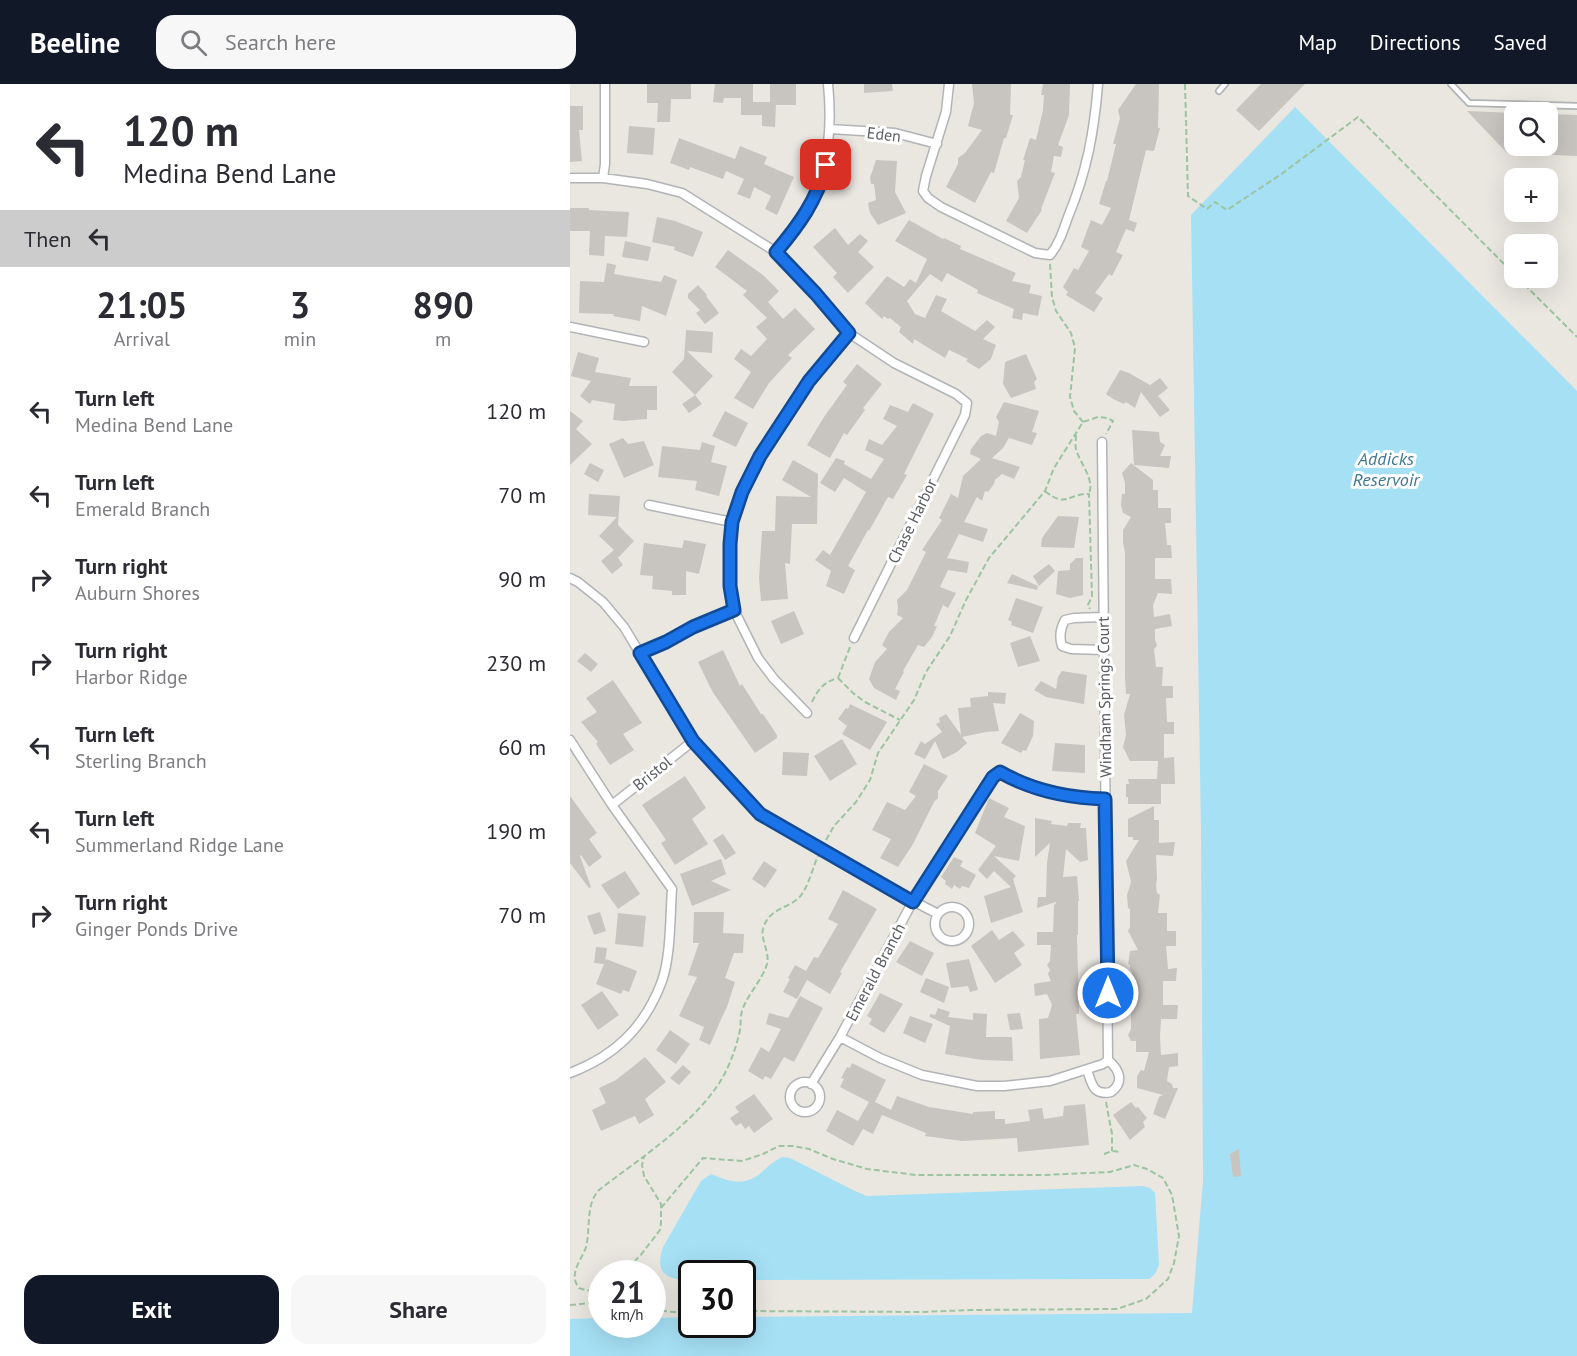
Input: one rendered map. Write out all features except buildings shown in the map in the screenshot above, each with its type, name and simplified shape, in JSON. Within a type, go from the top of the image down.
[{"type":"street","points":[[603,178],[605,84]]},
{"type":"street","points":[[776,252],[799,224],[823,178],[829,152],[831,109],[828,84]]},
{"type":"street","points":[[949,84],[946,112],[923,191],[928,198],[941,207],[1035,253],[1050,255],[1056,247],[1074,204],[1089,153],[1098,84]]},
{"type":"street","name":"Eden","points":[[830,129],[895,133],[937,144]]},
{"type":"street","points":[[570,178],[603,178],[647,184],[682,193],[776,252],[849,333],[809,381],[760,456],[742,492],[732,522],[730,577],[734,610],[758,658],[774,679],[807,713]]},
{"type":"street","points":[[570,327],[644,342]]},
{"type":"street","name":"Chase Harbor","points":[[849,333],[894,363],[956,394],[967,403],[965,415],[854,638]]},
{"type":"street","name":"Windham Springs Court","points":[[1102,442],[1099,617],[1104,650],[1108,1060]]},
{"type":"street","points":[[649,505],[732,522]]},
{"type":"street","points":[[570,578],[603,602],[624,627],[693,741],[760,814],[938,914]]},
{"type":"street","points":[[640,653],[734,610]]},
{"type":"street","points":[[1099,617],[1065,620],[1061,628],[1060,640],[1062,646],[1071,649],[1104,650]]},
{"type":"street","points":[[570,740],[612,806],[672,889],[666,962],[662,981],[644,1018],[631,1035],[615,1049],[590,1065],[570,1073]]},
{"type":"street","name":"Bristol","points":[[612,806],[693,741]]},
{"type":"street","name":"Emerald Branch","points":[[812,1084],[913,902],[993,777],[1000,772],[1017,782],[1048,792],[1081,798],[1105,799]]},
{"type":"street","points":[[949,907],[962,910],[968,922],[968,929],[958,939],[951,941],[944,939],[939,936],[934,925],[938,914],[949,907]]},
{"type":"street","points":[[840,1037],[880,1058],[922,1075],[977,1086],[1004,1086],[1050,1081],[1087,1070],[1108,1060],[1117,1068],[1119,1085],[1116,1089],[1106,1093],[1096,1090],[1092,1086],[1087,1070]]},
{"type":"lane","points":[[1219,91],[1226,84]]},
{"type":"lane","points":[[1451,84],[1469,103],[1577,106]]},
{"type":"path","points":[[1185,84],[1188,196],[1207,209],[1215,202],[1227,210],[1280,175],[1358,117],[1504,264]]},
{"type":"path","points":[[1050,255],[1052,297],[1056,311],[1071,333],[1075,348],[1070,397],[1074,411],[1083,422]]},
{"type":"path","points":[[1528,288],[1577,337]]},
{"type":"path","points":[[588,1291],[579,1288],[574,1278],[586,1246],[593,1196],[644,1157],[707,1099],[725,1072],[737,1046],[742,1009],[767,962],[767,948],[762,931],[768,918],[802,894],[821,849],[834,826],[856,802],[870,780],[878,753],[914,700],[926,672],[950,636],[989,558],[1045,491],[1054,468],[1083,422],[1098,417],[1113,421],[1102,442]]},
{"type":"path","points":[[1076,433],[1076,449],[1088,476],[1091,490],[1089,494],[1092,596],[1088,605],[1099,617]]},
{"type":"path","points":[[1045,491],[1055,500],[1069,500],[1089,494]]},
{"type":"path","points":[[838,678],[854,638]]},
{"type":"path","points":[[838,678],[865,702],[901,721]]},
{"type":"path","points":[[807,713],[821,686],[838,678]]},
{"type":"path","points":[[1106,1093],[1112,1151]]},
{"type":"path","points":[[661,1208],[704,1158],[742,1161],[778,1146],[809,1149],[867,1169],[916,1174],[1043,1175],[1110,1172],[1134,1165],[1163,1178],[1172,1196],[1179,1236],[1174,1263],[1168,1279],[1146,1299],[1117,1309],[921,1312],[756,1311]]},
{"type":"path","points":[[1104,1154],[1112,1151],[1121,1152]]},
{"type":"path","points":[[636,1260],[660,1230],[661,1204],[644,1176],[642,1165],[644,1157]]},
{"type":"path","points":[[570,1305],[588,1303]]},
{"type":"water","name":"Addicks Reservoir","points":[[1295,107],[1577,391],[1577,1356],[570,1356],[570,1319],[588,1318],[588,1338],[666,1338],[666,1318],[678,1317],[678,1338],[756,1338],[756,1317],[1192,1313],[1203,1181],[1201,831],[1191,215]]},
{"type":"water","points":[[782,1157],[790,1158],[867,1196],[1143,1186],[1155,1193],[1159,1265],[1155,1274],[1149,1279],[756,1280],[756,1260],[678,1260],[678,1279],[666,1275],[666,1260],[660,1260],[663,1247],[701,1181],[711,1174],[737,1182],[749,1180]]},
{"type":"route","points":[[826,165],[823,178],[811,204],[799,224],[776,252],[849,333],[809,381],[760,456],[742,492],[732,522],[730,544],[730,586],[734,610],[640,653],[693,741],[760,814],[913,902],[993,777],[1000,772],[1017,782],[1048,792],[1081,798],[1105,799],[1108,993]]}]
